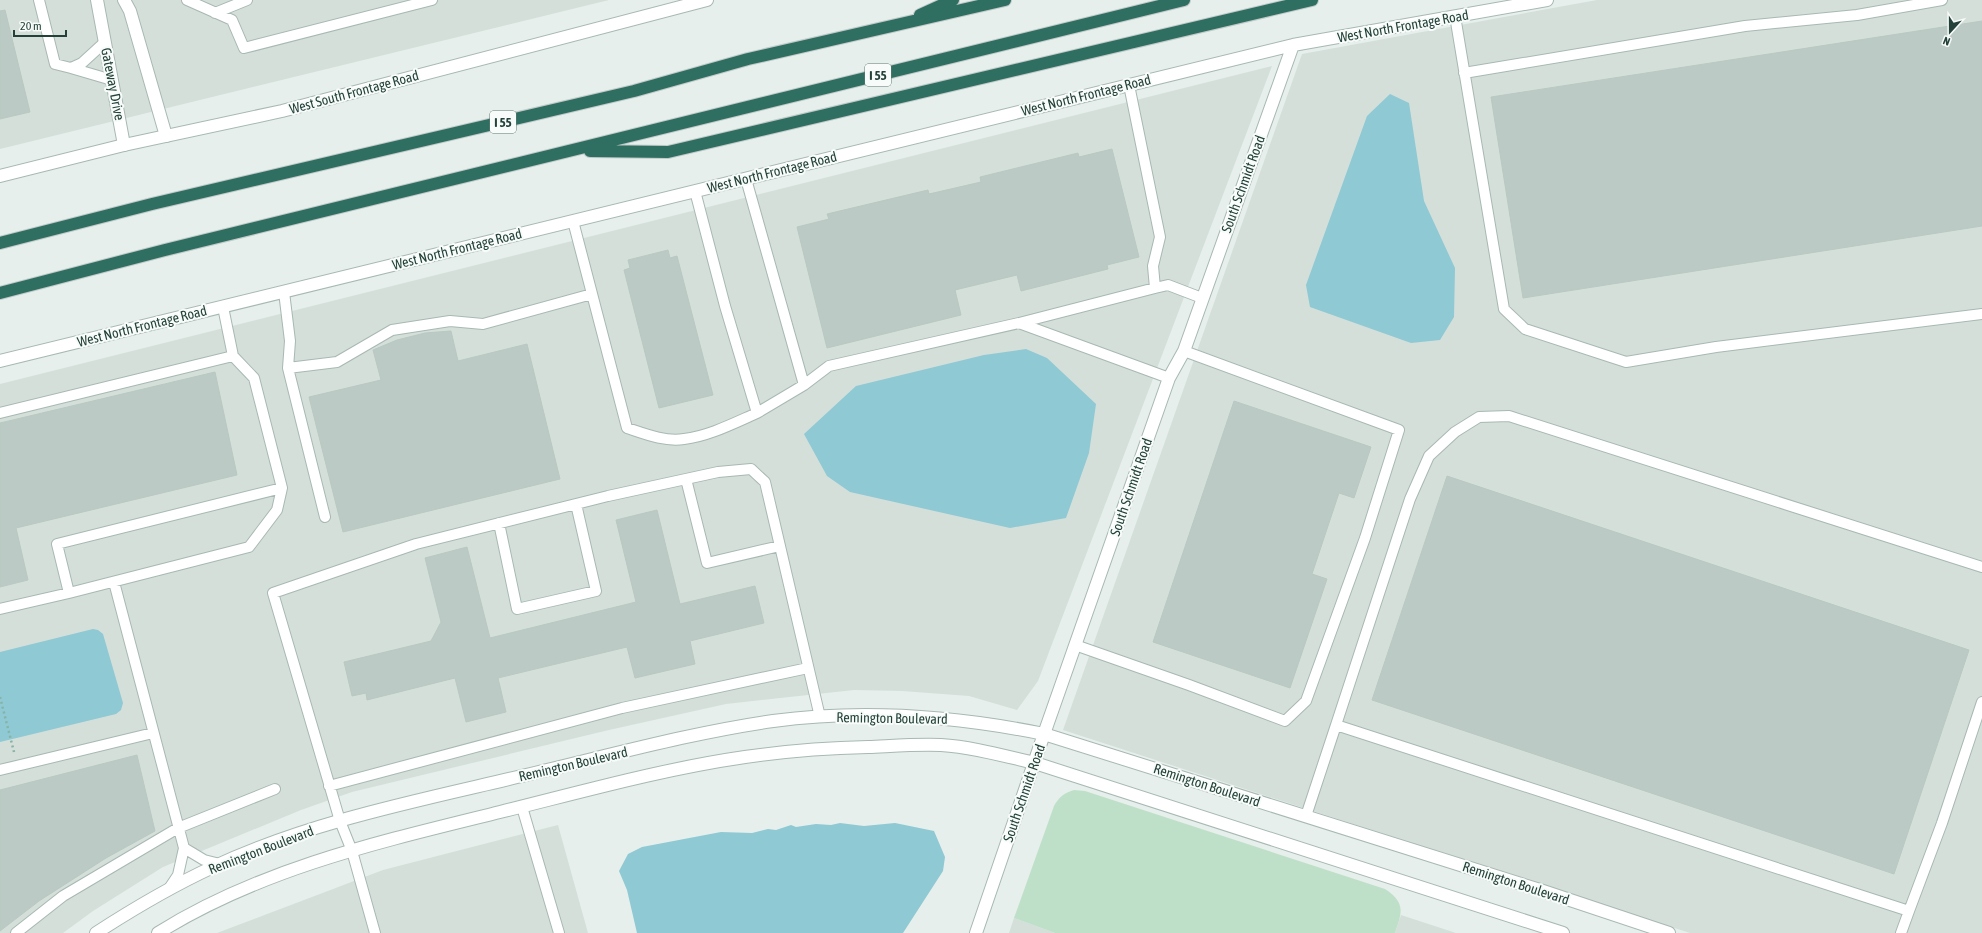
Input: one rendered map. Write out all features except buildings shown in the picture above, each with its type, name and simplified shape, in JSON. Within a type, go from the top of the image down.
[{"type":"highway","points":[[895,27],[953,0]]},
{"type":"highway","name":"I 55","points":[[0,243],[152,204],[627,93],[748,59],[895,27],[1005,0]]},
{"type":"highway","name":"I 55","points":[[0,293],[165,250],[1184,0]]},
{"type":"highway","points":[[573,151],[668,152],[1312,0]]},
{"type":"street","name":"Gateway Drive","points":[[97,0],[124,145]]},
{"type":"street","points":[[124,0],[130,11],[166,136]]},
{"type":"street","name":"West South Frontage Road","points":[[0,176],[124,145],[282,111],[707,0]]},
{"type":"street","name":"West North Frontage Road","points":[[0,361],[1293,45],[1547,0]]},
{"type":"street","name":"South Schmidt Road","points":[[976,933],[1169,378],[1184,350],[1293,45]]},
{"type":"street","name":"Remington Boulevard","points":[[96,933],[167,892],[220,864],[278,841],[340,821],[705,732],[775,721],[881,715],[962,720],[996,724],[1044,734],[1306,816],[1669,933]]},
{"type":"street","name":"Remington Boulevard","points":[[158,933],[180,919],[230,894],[298,867],[392,839],[674,770],[745,757],[823,749],[940,745],[982,750],[1035,763],[1563,933]]},
{"type":"lane","points":[[39,0],[55,64],[112,80]]},
{"type":"lane","points":[[187,0],[232,20],[244,48],[417,2],[432,0]]},
{"type":"lane","points":[[215,13],[247,0]]},
{"type":"lane","points":[[1464,73],[1744,26],[1857,15],[1942,0]]},
{"type":"lane","points":[[1455,16],[1504,309],[1525,329],[1626,362],[1716,347],[1982,314]]},
{"type":"lane","points":[[71,68],[82,63],[105,42]]},
{"type":"lane","points":[[1129,85],[1160,237],[1153,266],[1155,288]]},
{"type":"lane","points":[[746,179],[804,385]]},
{"type":"lane","points":[[695,191],[725,306],[757,413]]},
{"type":"lane","points":[[573,221],[627,428],[656,437],[684,440],[719,429],[757,413],[804,385],[829,366],[1019,323],[1168,285],[1202,298]]},
{"type":"lane","points":[[284,292],[290,341],[288,368],[325,517]]},
{"type":"lane","points":[[288,368],[336,362],[392,330],[450,321],[483,324],[592,294]]},
{"type":"lane","points":[[0,609],[114,582],[249,547],[277,510],[282,488],[254,378],[233,356],[223,307]]},
{"type":"lane","points":[[1019,323],[1169,378]]},
{"type":"lane","points":[[1075,645],[1285,721],[1306,701],[1365,538],[1399,430],[1184,350]]},
{"type":"lane","points":[[0,413],[233,356]]},
{"type":"lane","points":[[1306,816],[1410,500],[1428,456],[1455,432],[1479,417],[1509,416],[1982,566]]},
{"type":"lane","points":[[375,933],[352,851],[340,821],[329,786],[273,593],[416,544],[576,504],[686,479],[718,472],[751,469],[765,482],[820,718]]},
{"type":"lane","points":[[686,479],[707,563],[780,546]]},
{"type":"lane","points":[[68,593],[57,544],[282,488]]},
{"type":"lane","points":[[499,523],[517,609],[596,591],[576,504]]},
{"type":"lane","points":[[114,582],[184,848],[178,875],[167,892]]},
{"type":"lane","points":[[329,786],[622,708],[808,668]]},
{"type":"lane","points":[[1901,933],[1942,823],[1982,702]]},
{"type":"lane","points":[[1336,725],[1909,911]]},
{"type":"lane","points":[[0,770],[154,733]]},
{"type":"lane","points":[[16,933],[63,896],[178,828],[275,788]]},
{"type":"lane","points":[[522,807],[559,933]]},
{"type":"lane","points":[[184,848],[204,860],[220,864]]},
{"type":"path","points":[[0,697],[14,752]]},
{"type":"shaded area","points":[[0,0],[609,0],[0,149]]},
{"type":"shaded area","points":[[1597,0],[1982,0],[1982,933],[1690,933],[1063,730],[1302,54]]},
{"type":"shaded area","points":[[1272,66],[1038,681],[1017,710],[969,696],[902,691],[854,690],[726,704],[609,730],[352,792],[301,810],[163,867],[93,911],[63,933],[0,933],[0,384]]},
{"type":"shaded area","points":[[558,825],[588,933],[217,933],[383,870]]},
{"type":"shaded area","points":[[1401,915],[1456,933],[1395,933]]},
{"type":"shaded area","points":[[1014,918],[1055,933],[1009,933]]},
{"type":"green space","points":[[1074,790],[1085,791],[1385,889],[1396,899],[1400,908],[1395,933],[1055,933],[1014,918],[1054,806],[1067,792]]},
{"type":"water","points":[[1390,94],[1409,103],[1424,201],[1455,268],[1454,317],[1440,340],[1411,343],[1310,307],[1306,285],[1367,116]]},
{"type":"water","points":[[1026,349],[1047,358],[1096,404],[1089,453],[1066,518],[1010,528],[850,492],[827,476],[804,434],[856,386],[984,355]]},
{"type":"water","points":[[93,629],[98,630],[103,634],[123,703],[121,710],[116,714],[0,742],[0,652]]},
{"type":"water","points":[[840,823],[864,826],[895,823],[934,831],[945,857],[943,871],[903,933],[637,933],[627,890],[619,871],[628,854],[642,847],[721,832],[752,833],[768,829],[776,830],[791,825],[796,827]]}]
